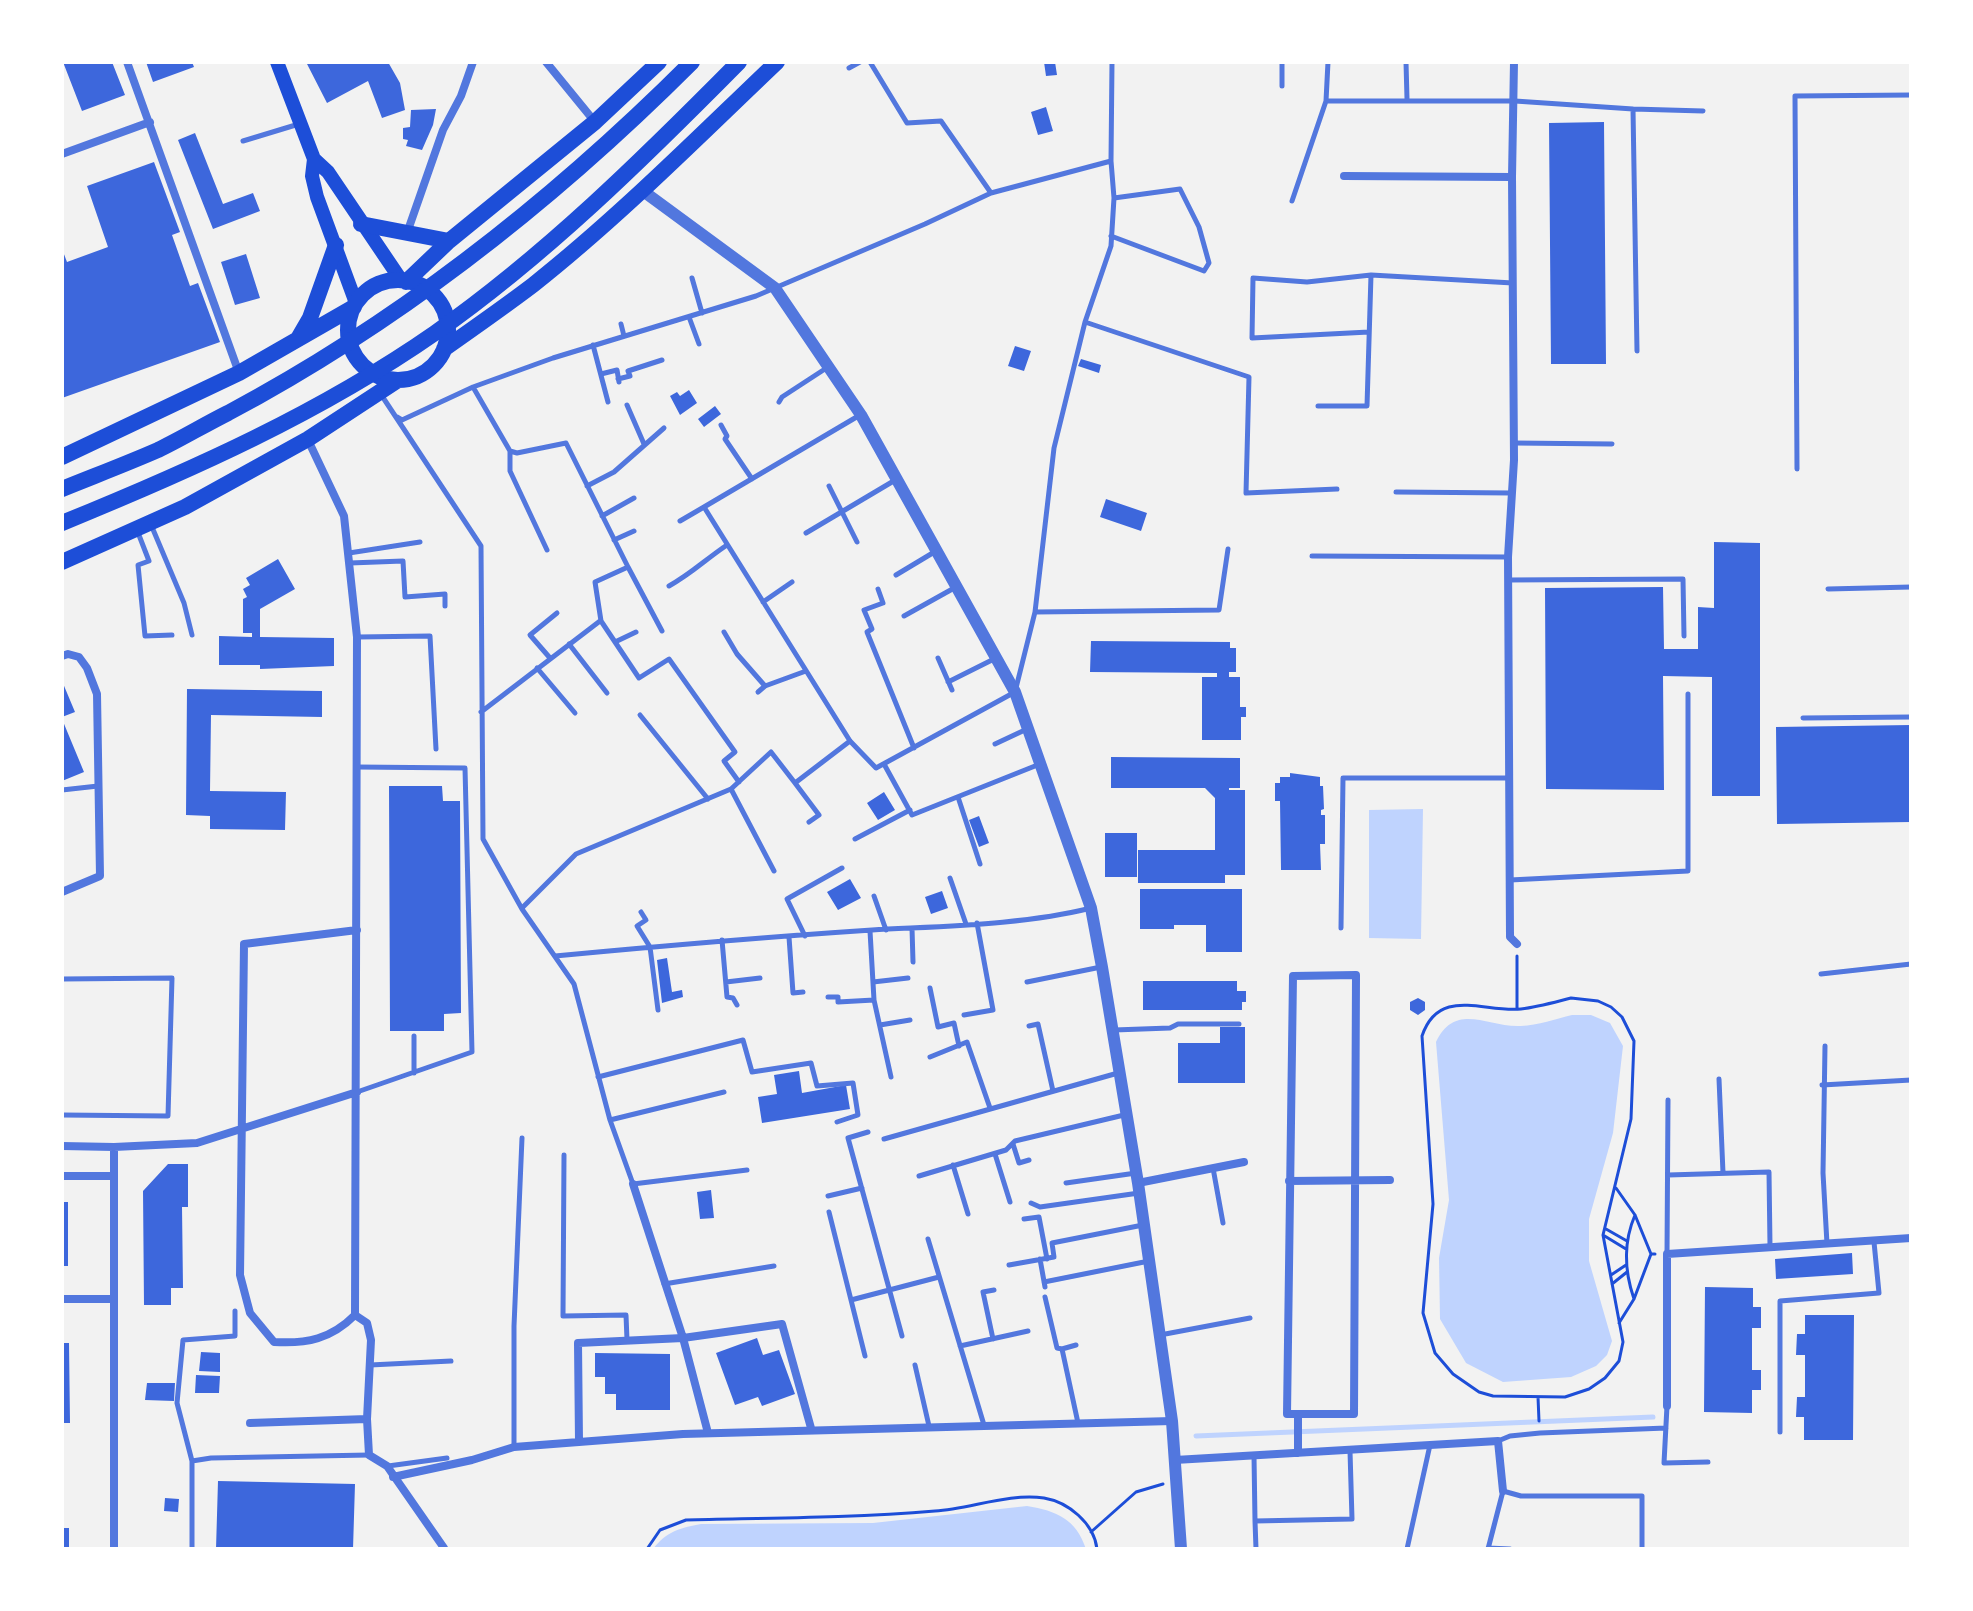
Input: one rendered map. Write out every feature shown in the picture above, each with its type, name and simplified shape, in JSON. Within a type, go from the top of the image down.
[{"type":"main road","points":[[277,62],[314,159],[328,172],[403,281]]},
{"type":"main road","points":[[403,281],[595,122],[659,62]]},
{"type":"main road","points":[[62,489],[159,449],[260,395],[367,332],[461,263],[551,191],[692,62]]},
{"type":"main road","points":[[62,523],[169,479],[252,439],[341,393],[436,332],[530,259],[649,153],[739,62]]},
{"type":"main road","points":[[314,159],[312,176],[317,197],[355,305],[348,329],[350,345],[357,359],[368,370],[398,380],[414,377],[429,369],[444,349],[532,285],[643,191],[777,62]]},
{"type":"main road","points":[[361,224],[449,241]]},
{"type":"main road","points":[[298,338],[310,318],[336,245]]},
{"type":"main road","points":[[62,457],[239,373],[355,305],[370,289],[384,282],[403,281],[418,285],[432,294],[448,319],[449,330],[444,349]]},
{"type":"main road","points":[[62,562],[185,507],[308,439],[398,380]]},
{"type":"street","points":[[127,62],[239,373]]},
{"type":"street","points":[[407,234],[443,130],[461,96],[473,62]]},
{"type":"street","points":[[546,62],[595,122]]},
{"type":"street","points":[[1514,62],[1514,443],[1508,580],[1510,937],[1517,944]]},
{"type":"street","points":[[62,154],[150,122]]},
{"type":"street","points":[[1344,176],[1512,177]]},
{"type":"street","points":[[643,191],[775,288],[861,415],[1015,692],[1091,908],[1128,1114],[1172,1421],[1181,1549]]},
{"type":"street","points":[[308,439],[344,516],[357,637],[357,767],[357,930],[357,1092],[355,1315],[341,1329],[303,1343],[274,1342],[250,1313],[240,1275],[244,944],[357,930]]},
{"type":"street","points":[[62,656],[79,657],[97,694],[100,876],[62,892]]},
{"type":"street","points":[[1356,975],[1354,1414],[1287,1414],[1289,1181],[1293,976],[1356,975]]},
{"type":"street","points":[[62,1146],[197,1143],[357,1092]]},
{"type":"street","points":[[114,1147],[114,1549]]},
{"type":"street","points":[[1138,1183],[1244,1162]]},
{"type":"street","points":[[62,1176],[114,1176]]},
{"type":"street","points":[[1289,1181],[1390,1180]]},
{"type":"street","points":[[633,1184],[683,1338],[708,1433]]},
{"type":"street","points":[[1667,1406],[1667,1254],[1911,1238]]},
{"type":"street","points":[[62,1299],[114,1299]]},
{"type":"street","points":[[355,1315],[367,1323],[371,1340],[367,1419],[369,1455],[387,1466],[444,1549]]},
{"type":"street","points":[[579,1442],[578,1343],[683,1338],[782,1324],[811,1428]]},
{"type":"street","points":[[1298,1414],[1298,1448]]},
{"type":"street","points":[[250,1423],[367,1419]]},
{"type":"street","points":[[393,1477],[472,1460],[514,1447],[579,1442],[811,1428],[1172,1421]]},
{"type":"street","points":[[1175,1460],[1254,1456],[1298,1448],[1350,1451],[1498,1441],[1503,1491]]},
{"type":"lane","points":[[849,68],[860,62]]},
{"type":"lane","points":[[870,62],[907,123],[941,121],[991,193]]},
{"type":"lane","points":[[704,507],[850,741],[876,768],[1015,692],[1035,612],[1054,448],[1085,322],[1111,246],[1114,198],[1111,161],[1112,62]]},
{"type":"lane","points":[[1282,62],[1282,86]]},
{"type":"lane","points":[[1292,201],[1326,101],[1328,62]]},
{"type":"lane","points":[[1406,62],[1407,99]]},
{"type":"lane","points":[[1797,469],[1795,96],[1911,95]]},
{"type":"lane","points":[[1326,101],[1515,101],[1703,111]]},
{"type":"lane","points":[[1633,109],[1637,351]]},
{"type":"lane","points":[[243,141],[300,124]]},
{"type":"lane","points":[[394,414],[402,420],[473,387],[593,345],[775,288],[991,193],[1111,161]]},
{"type":"lane","points":[[1111,236],[1204,271],[1209,263],[1199,227],[1180,189],[1114,198]]},
{"type":"lane","points":[[1318,406],[1367,406],[1371,275]]},
{"type":"lane","points":[[1369,332],[1252,338],[1253,278],[1307,282],[1371,275],[1514,283]]},
{"type":"lane","points":[[692,278],[702,313]]},
{"type":"lane","points":[[689,317],[699,344]]},
{"type":"lane","points":[[1085,322],[1249,377],[1246,493],[1337,489]]},
{"type":"lane","points":[[621,324],[624,336]]},
{"type":"lane","points":[[593,345],[608,402]]},
{"type":"lane","points":[[601,374],[617,370],[618,380],[630,376],[628,371],[662,360]]},
{"type":"lane","points":[[779,402],[829,367]]},
{"type":"lane","points":[[473,387],[510,451],[510,471],[547,550]]},
{"type":"lane","points":[[379,392],[481,546],[483,839],[522,909],[574,984],[610,1120],[633,1184],[747,1170]]},
{"type":"lane","points":[[627,405],[644,444]]},
{"type":"lane","points":[[680,521],[861,415]]},
{"type":"lane","points":[[721,425],[727,436],[725,439],[752,479]]},
{"type":"lane","points":[[587,486],[614,472],[664,428]]},
{"type":"lane","points":[[510,451],[517,453],[566,443],[662,631]]},
{"type":"lane","points":[[1514,443],[1612,444]]},
{"type":"lane","points":[[806,533],[898,478]]},
{"type":"lane","points":[[829,486],[857,542]]},
{"type":"lane","points":[[1396,492],[1511,493]]},
{"type":"lane","points":[[602,516],[634,498]]},
{"type":"lane","points":[[143,526],[184,603],[192,635]]},
{"type":"lane","points":[[143,526],[149,561],[138,565],[145,636],[172,635]]},
{"type":"lane","points":[[614,540],[634,531]]},
{"type":"lane","points":[[348,558],[420,542]]},
{"type":"lane","points":[[669,586],[694,572],[698,565],[727,545]]},
{"type":"lane","points":[[1035,612],[1219,610],[1228,549]]},
{"type":"lane","points":[[896,575],[937,551]]},
{"type":"lane","points":[[1312,556],[1508,557]]},
{"type":"lane","points":[[348,558],[403,561],[405,597],[445,594],[445,606]]},
{"type":"lane","points":[[628,567],[595,582],[601,621],[639,678],[669,659],[735,752],[724,761],[739,782]]},
{"type":"lane","points":[[1508,580],[1683,579],[1684,636]]},
{"type":"lane","points":[[763,602],[792,582]]},
{"type":"lane","points":[[904,616],[957,587]]},
{"type":"lane","points":[[1828,589],[1911,587]]},
{"type":"lane","points":[[878,589],[883,603],[864,610],[872,629],[867,632],[914,748]]},
{"type":"lane","points":[[550,658],[530,635],[557,613]]},
{"type":"lane","points":[[481,713],[601,621]]},
{"type":"lane","points":[[615,642],[636,632]]},
{"type":"lane","points":[[724,632],[737,654],[765,686]]},
{"type":"lane","points":[[357,637],[430,636],[436,749]]},
{"type":"lane","points":[[569,644],[607,693]]},
{"type":"lane","points":[[938,658],[952,690]]},
{"type":"lane","points":[[948,682],[997,658]]},
{"type":"lane","points":[[537,668],[575,713]]},
{"type":"lane","points":[[758,692],[765,686],[806,671]]},
{"type":"lane","points":[[1510,880],[1688,871],[1688,694]]},
{"type":"lane","points":[[640,715],[708,799]]},
{"type":"lane","points":[[1803,718],[1911,717]]},
{"type":"lane","points":[[995,744],[1028,728]]},
{"type":"lane","points":[[795,783],[850,741]]},
{"type":"lane","points":[[522,909],[576,854],[731,789],[771,752],[819,815],[809,822]]},
{"type":"lane","points":[[884,764],[912,815],[1040,764]]},
{"type":"lane","points":[[357,767],[465,768],[472,1052],[357,1092]]},
{"type":"lane","points":[[1341,928],[1343,778],[1509,778]]},
{"type":"lane","points":[[62,790],[98,786]]},
{"type":"lane","points":[[731,789],[774,871]]},
{"type":"lane","points":[[958,797],[980,864]]},
{"type":"lane","points":[[855,839],[910,810]]},
{"type":"lane","points":[[805,936],[787,899],[842,868]]},
{"type":"lane","points":[[950,878],[966,924]]},
{"type":"lane","points":[[874,896],[886,930]]},
{"type":"lane","points":[[554,956],[722,940],[966,924],[1069,914],[1091,908]]},
{"type":"lane","points":[[641,912],[646,920],[637,926],[650,947],[658,1010]]},
{"type":"lane","points":[[964,1015],[993,1010],[977,923]]},
{"type":"lane","points":[[912,928],[913,962]]},
{"type":"lane","points":[[870,931],[874,1000],[891,1077]]},
{"type":"lane","points":[[789,937],[793,993],[803,992]]},
{"type":"lane","points":[[722,940],[727,997],[733,998],[737,1005]]},
{"type":"lane","points":[[1821,974],[1911,964]]},
{"type":"lane","points":[[1027,982],[1102,967]]},
{"type":"lane","points":[[62,979],[172,978],[168,1116],[62,1115]]},
{"type":"lane","points":[[726,982],[760,978]]},
{"type":"lane","points":[[873,982],[908,978]]},
{"type":"lane","points":[[930,988],[938,1027],[954,1023],[959,1046]]},
{"type":"lane","points":[[828,997],[838,997],[838,1002],[874,1000]]},
{"type":"lane","points":[[880,1025],[910,1020]]},
{"type":"lane","points":[[1029,1026],[1038,1024],[1053,1091]]},
{"type":"lane","points":[[1114,1030],[1170,1028],[1178,1024],[1239,1024]]},
{"type":"lane","points":[[414,1036],[414,1073]]},
{"type":"lane","points":[[598,1077],[743,1040],[752,1072],[811,1063],[817,1086],[853,1083],[858,1115],[837,1122]]},
{"type":"lane","points":[[930,1057],[967,1042],[990,1108]]},
{"type":"lane","points":[[1825,1046],[1822,1085],[1827,1244]]},
{"type":"lane","points":[[884,1139],[1121,1073]]},
{"type":"lane","points":[[1719,1079],[1723,1173]]},
{"type":"lane","points":[[1822,1085],[1911,1080]]},
{"type":"lane","points":[[610,1120],[724,1092]]},
{"type":"lane","points":[[1667,1254],[1668,1100]]},
{"type":"lane","points":[[919,1176],[995,1154],[1013,1143],[1128,1114]]},
{"type":"lane","points":[[868,1132],[848,1138],[902,1336]]},
{"type":"lane","points":[[514,1447],[514,1326],[522,1138]]},
{"type":"lane","points":[[1013,1143],[1019,1163],[1029,1160]]},
{"type":"lane","points":[[995,1154],[1010,1202]]},
{"type":"lane","points":[[564,1155],[563,1316],[626,1315],[627,1341]]},
{"type":"lane","points":[[953,1165],[968,1214]]},
{"type":"lane","points":[[1213,1168],[1223,1223]]},
{"type":"lane","points":[[1668,1175],[1769,1172],[1770,1246]]},
{"type":"lane","points":[[1066,1183],[1138,1183]]},
{"type":"lane","points":[[1031,1203],[1040,1207],[1138,1183]]},
{"type":"lane","points":[[828,1196],[862,1188]]},
{"type":"lane","points":[[829,1212],[865,1356]]},
{"type":"lane","points":[[1024,1219],[1039,1217],[1044,1285],[1149,1261]]},
{"type":"lane","points":[[1009,1265],[1054,1257],[1052,1243],[1144,1225]]},
{"type":"lane","points":[[928,1239],[984,1425]]},
{"type":"lane","points":[[1780,1432],[1780,1301],[1879,1293],[1874,1242]]},
{"type":"lane","points":[[664,1284],[774,1266]]},
{"type":"lane","points":[[851,1300],[939,1277]]},
{"type":"lane","points":[[993,1339],[983,1292],[994,1290]]},
{"type":"lane","points":[[1045,1297],[1057,1348],[1076,1345]]},
{"type":"lane","points":[[192,1549],[192,1461],[177,1403],[183,1340],[235,1336],[235,1311]]},
{"type":"lane","points":[[1159,1335],[1250,1318]]},
{"type":"lane","points":[[960,1346],[1028,1331]]},
{"type":"lane","points":[[1062,1349],[1078,1424]]},
{"type":"lane","points":[[370,1365],[451,1361]]},
{"type":"lane","points":[[915,1365],[929,1426]]},
{"type":"lane","points":[[1667,1406],[1664,1463],[1708,1462]]},
{"type":"lane","points":[[1498,1441],[1510,1436],[1540,1433],[1666,1428]]},
{"type":"lane","points":[[1407,1549],[1430,1445]]},
{"type":"lane","points":[[1255,1521],[1352,1519],[1350,1451]]},
{"type":"lane","points":[[192,1461],[369,1455]]},
{"type":"lane","points":[[1254,1456],[1256,1549]]},
{"type":"lane","points":[[387,1466],[447,1458]]},
{"type":"lane","points":[[1510,1549],[1488,1549],[1503,1491],[1521,1496],[1642,1496],[1642,1549]]},
{"type":"path","points":[[1517,944],[1517,1009]]},
{"type":"path","points":[[1571,998],[1598,1001],[1622,1017],[1634,1041],[1631,1119],[1615,1187],[1603,1235],[1623,1342],[1619,1361],[1605,1378],[1589,1389],[1565,1397],[1493,1396],[1479,1392],[1453,1374],[1435,1353],[1423,1313],[1424,1274],[1433,1204],[1422,1036],[1426,1024],[1437,1011],[1454,1005],[1517,1009],[1571,998]]},
{"type":"path","points":[[1615,1187],[1635,1215],[1651,1254],[1634,1299],[1619,1323]]},
{"type":"path","points":[[1634,1299],[1627,1272],[1626,1249],[1635,1215]]},
{"type":"path","points":[[1605,1228],[1627,1241]]},
{"type":"path","points":[[1603,1235],[1626,1249]]},
{"type":"path","points":[[1651,1254],[1667,1254]]},
{"type":"path","points":[[1611,1275],[1626,1265]]},
{"type":"path","points":[[1612,1284],[1627,1272]]},
{"type":"path","points":[[1538,1397],[1539,1415]]},
{"type":"path","points":[[1091,1532],[1136,1492],[1158,1485]]},
{"type":"path","points":[[647,1549],[660,1530],[686,1520],[889,1515],[958,1510],[1017,1498],[1061,1502],[1079,1516],[1091,1532],[1097,1549]]},
{"type":"water","points":[[1423,809],[1421,939],[1369,938],[1369,810]]},
{"type":"water","points":[[1572,1015],[1591,1015],[1610,1023],[1623,1046],[1613,1133],[1589,1219],[1589,1261],[1612,1341],[1607,1355],[1596,1366],[1571,1377],[1503,1382],[1466,1363],[1440,1319],[1439,1258],[1449,1200],[1436,1042],[1453,1022],[1463,1019],[1521,1026]]},
{"type":"water","points":[[1027,1506],[1064,1518],[1077,1530],[1086,1549],[653,1549],[674,1531],[701,1524],[873,1523]]},
{"type":"building","points":[[63,62],[112,62],[125,95],[82,111]]},
{"type":"building","points":[[146,62],[192,62],[194,67],[153,82]]},
{"type":"building","points":[[306,62],[388,62],[400,83],[405,110],[382,118],[368,81],[327,103]]},
{"type":"building","points":[[1044,62],[1055,62],[1057,75],[1046,76]]},
{"type":"building","points":[[1046,107],[1053,131],[1038,135],[1031,112]]},
{"type":"building","points":[[436,109],[422,150],[406,146],[408,140],[403,139],[403,128],[410,127],[411,110]]},
{"type":"building","points":[[1604,122],[1606,364],[1551,364],[1549,123]]},
{"type":"building","points":[[195,133],[223,204],[253,193],[260,211],[213,229],[178,140]]},
{"type":"building","points":[[154,162],[180,232],[172,235],[190,286],[198,283],[220,342],[62,398],[62,249],[67,262],[108,247],[87,186]]},
{"type":"building","points":[[246,254],[260,298],[235,305],[221,262]]},
{"type":"building","points":[[1015,346],[1031,351],[1024,371],[1008,366]]},
{"type":"building","points":[[1081,359],[1101,365],[1099,373],[1078,366]]},
{"type":"building","points":[[689,390],[697,403],[680,415],[670,396],[677,392],[680,396]]},
{"type":"building","points":[[715,406],[721,414],[704,427],[698,419]]},
{"type":"building","points":[[1106,499],[1147,513],[1141,531],[1100,517]]},
{"type":"building","points":[[1714,542],[1760,543],[1760,796],[1712,796],[1712,677],[1663,676],[1664,790],[1546,789],[1545,588],[1663,587],[1664,649],[1698,649],[1698,607],[1714,608]]},
{"type":"building","points":[[278,559],[295,589],[260,609],[260,637],[334,638],[334,666],[260,669],[260,665],[219,665],[219,636],[252,637],[252,633],[243,633],[243,599],[247,597],[243,589],[250,585],[246,578]]},
{"type":"building","points":[[1091,641],[1230,642],[1230,648],[1236,648],[1236,672],[1229,672],[1229,677],[1240,677],[1240,707],[1246,707],[1246,717],[1241,717],[1241,740],[1202,740],[1202,677],[1217,677],[1217,673],[1090,672]]},
{"type":"building","points":[[62,681],[75,712],[62,717]]},
{"type":"building","points":[[187,689],[322,691],[322,717],[211,715],[210,791],[286,792],[285,830],[210,829],[210,816],[186,815]]},
{"type":"building","points":[[62,719],[84,772],[62,781]]},
{"type":"building","points":[[1911,725],[1911,822],[1777,824],[1776,727]]},
{"type":"building","points":[[1111,757],[1240,758],[1240,788],[1229,790],[1245,790],[1245,875],[1225,875],[1225,883],[1138,883],[1138,850],[1215,850],[1215,798],[1205,788],[1111,788]]},
{"type":"building","points":[[1290,773],[1320,777],[1320,786],[1323,786],[1324,809],[1321,815],[1325,815],[1325,844],[1320,844],[1321,870],[1281,870],[1280,801],[1275,801],[1275,783],[1280,783],[1280,777],[1290,777]]},
{"type":"building","points":[[389,786],[442,786],[443,801],[460,801],[461,1013],[444,1014],[444,1031],[390,1031]]},
{"type":"building","points":[[884,792],[895,810],[878,820],[867,803]]},
{"type":"building","points":[[979,816],[989,843],[979,847],[969,820]]},
{"type":"building","points":[[1105,833],[1137,833],[1137,877],[1105,877]]},
{"type":"building","points":[[850,879],[861,898],[838,910],[827,892]]},
{"type":"building","points":[[1140,889],[1242,889],[1242,952],[1206,952],[1206,925],[1140,929]]},
{"type":"building","points":[[942,891],[948,908],[931,914],[925,897]]},
{"type":"building","points":[[667,958],[672,992],[682,990],[683,997],[662,1003],[657,960]]},
{"type":"building","points":[[1143,981],[1237,981],[1237,991],[1246,991],[1246,1002],[1242,1002],[1242,1010],[1143,1010]]},
{"type":"building","points":[[1418,998],[1425,1002],[1425,1010],[1418,1015],[1410,1010],[1410,1002]]},
{"type":"building","points":[[1220,1027],[1245,1027],[1245,1083],[1178,1083],[1178,1043],[1220,1043]]},
{"type":"building","points":[[799,1071],[802,1093],[846,1085],[850,1109],[762,1123],[758,1097],[777,1094],[774,1075]]},
{"type":"building","points":[[168,1164],[188,1164],[188,1207],[182,1207],[183,1288],[171,1288],[171,1305],[144,1305],[143,1191]]},
{"type":"building","points":[[711,1190],[714,1218],[700,1219],[697,1192]]},
{"type":"building","points":[[62,1202],[68,1202],[68,1266],[62,1266]]},
{"type":"building","points":[[1852,1253],[1853,1274],[1776,1279],[1775,1259]]},
{"type":"building","points":[[1705,1287],[1753,1288],[1753,1307],[1761,1307],[1761,1328],[1752,1328],[1752,1370],[1761,1370],[1761,1390],[1752,1390],[1752,1413],[1704,1412]]},
{"type":"building","points":[[1805,1315],[1854,1315],[1853,1440],[1804,1440],[1804,1417],[1796,1417],[1797,1397],[1805,1397],[1805,1355],[1796,1355],[1797,1334],[1805,1334]]},
{"type":"building","points":[[757,1338],[763,1355],[779,1350],[795,1394],[762,1406],[758,1397],[735,1405],[716,1353]]},
{"type":"building","points":[[62,1343],[69,1343],[70,1423],[62,1423]]},
{"type":"building","points":[[201,1352],[220,1353],[220,1372],[199,1371]]},
{"type":"building","points":[[595,1353],[670,1354],[670,1410],[616,1410],[616,1394],[605,1394],[605,1377],[595,1377]]},
{"type":"building","points":[[196,1375],[220,1376],[219,1393],[195,1393]]},
{"type":"building","points":[[147,1383],[175,1383],[174,1401],[145,1400]]},
{"type":"building","points":[[218,1481],[355,1484],[353,1549],[216,1549]]},
{"type":"building","points":[[165,1498],[179,1499],[178,1512],[164,1511]]},
{"type":"building","points":[[62,1528],[69,1528],[69,1549],[62,1549]]},
{"type":"waterway","points":[[1196,1436],[1653,1417]]}]
